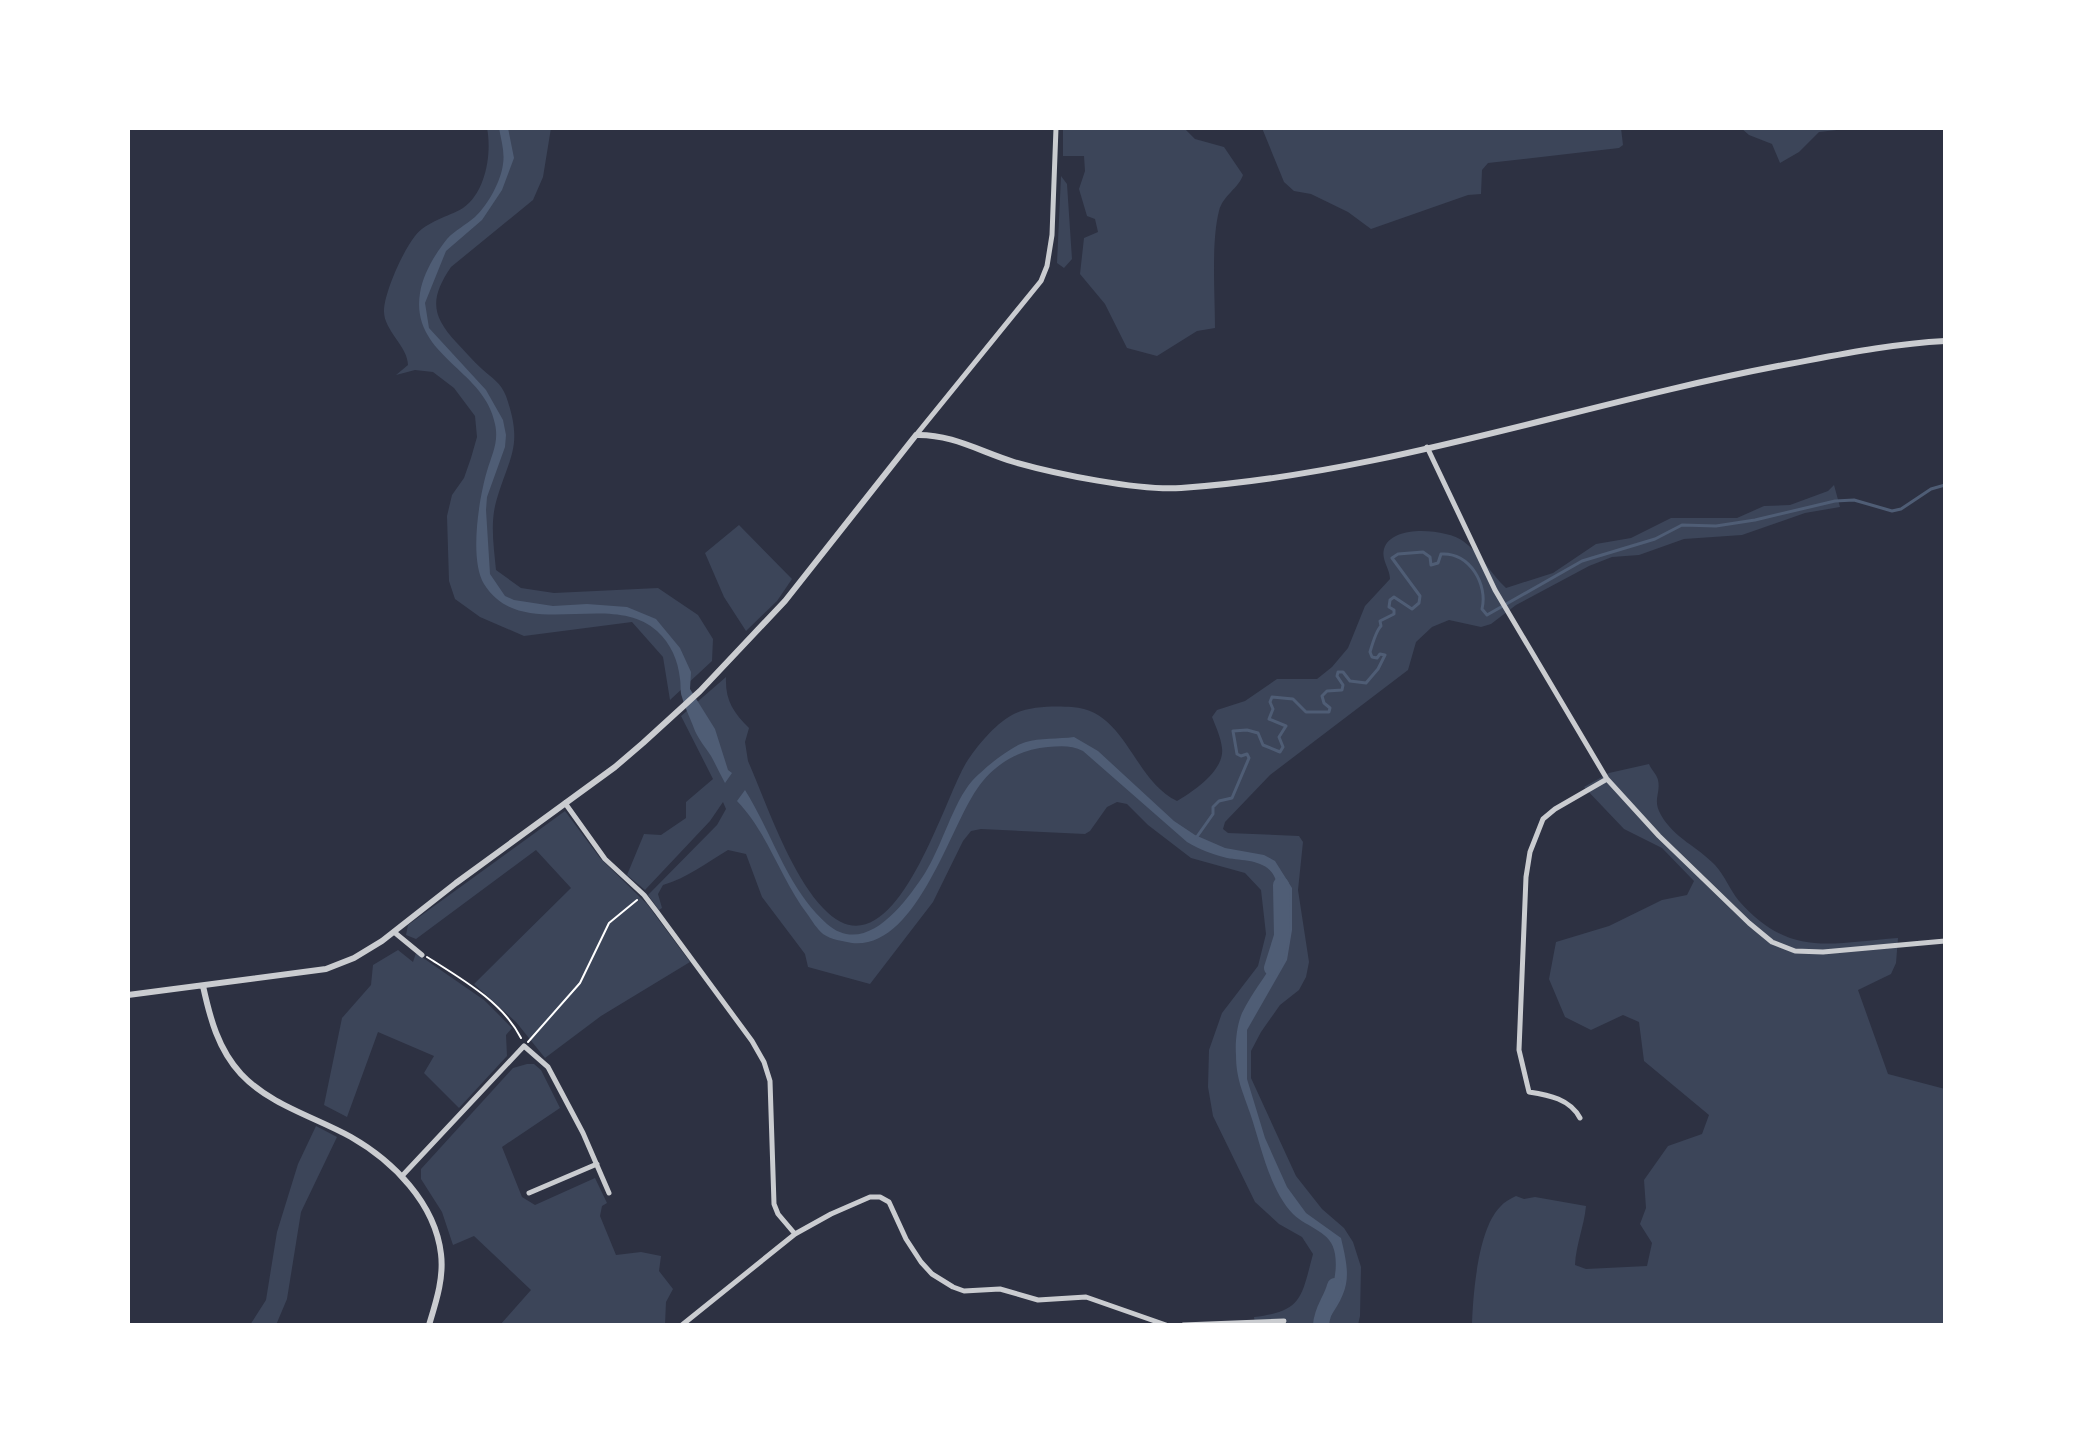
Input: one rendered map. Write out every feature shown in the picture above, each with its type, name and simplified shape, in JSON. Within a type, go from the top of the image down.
[{"type":"street","points":[[128,995],[326,969],[354,958],[394,932],[615,767],[700,691],[785,601],[1041,281],[1052,235],[1056,128]]},
{"type":"street","points":[[916,435],[932,434],[970,444],[1012,461],[1037,467],[1128,484],[1177,489],[1306,474],[1735,374],[1865,350],[1945,341]]},
{"type":"street","points":[[1427,447],[1500,599],[1607,779],[1669,846],[1772,942],[1795,951],[1823,952],[1945,941]]},
{"type":"street","points":[[1580,1118],[1574,1107],[1529,1092],[1522,1068],[1519,1042],[1526,877],[1530,852],[1543,819],[1607,779]]},
{"type":"street","points":[[565,803],[605,859],[644,895],[760,1052],[770,1081],[774,1204],[783,1222],[795,1234]]},
{"type":"street","points":[[394,932],[422,955]]},
{"type":"street","points":[[203,986],[221,1047],[249,1082],[362,1144],[402,1176],[425,1210],[441,1253],[441,1277],[429,1325]]},
{"type":"street","points":[[402,1176],[524,1046],[548,1067],[609,1193]]},
{"type":"street","points":[[529,1193],[597,1164]]},
{"type":"street","points":[[682,1325],[795,1234],[870,1197],[880,1197],[889,1202],[906,1239],[921,1262],[932,1274],[953,1287],[964,1291],[1000,1289],[1038,1300],[1086,1297],[1166,1325]]},
{"type":"street","points":[[1183,1325],[1284,1321]]},
{"type":"path","points":[[422,955],[454,974],[498,1009],[513,1023],[524,1046],[580,983],[609,923],[644,895]]},
{"type":"shaded area","points":[[487,128],[551,128],[543,177],[533,200],[451,267],[437,297],[436,306],[442,323],[475,363],[502,388],[511,413],[513,451],[493,519],[496,570],[521,588],[554,593],[658,588],[698,615],[713,639],[712,661],[670,700],[663,657],[632,622],[524,636],[480,617],[455,599],[449,581],[447,516],[452,495],[464,478],[477,437],[475,416],[454,388],[433,372],[415,370],[396,375],[408,365],[407,358],[387,324],[384,310],[395,272],[415,236],[432,223],[463,208],[477,192],[488,160]]},
{"type":"shaded area","points":[[499,128],[508,128],[514,158],[502,190],[482,220],[446,251],[425,303],[429,328],[486,390],[503,420],[505,447],[487,497],[490,574],[505,596],[514,600],[553,606],[587,604],[627,607],[656,619],[680,648],[691,672],[690,689],[715,729],[728,770],[732,773],[725,783],[695,731],[681,695],[676,659],[657,631],[638,619],[616,614],[520,611],[500,602],[484,584],[479,573],[477,528],[484,483],[496,442],[495,424],[478,389],[437,348],[426,332],[420,314],[420,293],[427,272],[443,245],[480,212],[497,185],[503,160]]},
{"type":"shaded area","points":[[1063,128],[1184,128],[1195,139],[1224,147],[1243,175],[1219,211],[1214,253],[1215,328],[1197,331],[1157,356],[1127,348],[1105,304],[1080,274],[1084,238],[1098,232],[1095,219],[1087,216],[1079,189],[1085,171],[1084,156],[1063,156]]},
{"type":"shaded area","points":[[1262,128],[1621,128],[1623,145],[1619,148],[1488,163],[1482,170],[1481,194],[1468,195],[1371,229],[1348,212],[1311,194],[1294,191],[1284,182]]},
{"type":"shaded area","points":[[1741,128],[1837,130],[1819,132],[1799,152],[1780,163],[1772,144],[1749,135]]},
{"type":"shaded area","points":[[1061,176],[1067,184],[1072,259],[1064,268],[1057,263]]},
{"type":"shaded area","points":[[1834,485],[1840,507],[1805,513],[1742,535],[1684,539],[1639,555],[1612,557],[1516,605],[1491,624],[1481,627],[1449,620],[1432,627],[1416,642],[1408,670],[1270,775],[1225,822],[1223,829],[1228,833],[1299,836],[1303,842],[1298,890],[1309,962],[1306,977],[1299,990],[1280,1005],[1261,1032],[1251,1051],[1251,1078],[1296,1176],[1353,1242],[1361,1267],[1358,1325],[1255,1325],[1254,1317],[1282,1311],[1297,1300],[1313,1254],[1302,1237],[1279,1224],[1255,1202],[1213,1116],[1208,1087],[1209,1050],[1222,1013],[1258,966],[1266,934],[1261,890],[1245,873],[1191,858],[1148,825],[1127,804],[1117,802],[1107,807],[1085,834],[971,831],[933,902],[870,984],[808,967],[805,954],[762,897],[746,854],[728,850],[663,885],[658,894],[662,908],[659,910],[648,895],[717,825],[726,809],[723,802],[710,821],[645,890],[627,875],[644,834],[661,835],[686,818],[686,802],[713,779],[681,716],[726,677],[731,705],[749,728],[745,742],[748,761],[780,838],[800,876],[823,908],[848,925],[871,922],[892,905],[911,878],[970,756],[992,730],[1018,712],[1057,707],[1090,711],[1105,720],[1117,733],[1162,791],[1177,801],[1192,792],[1214,772],[1222,756],[1221,740],[1212,717],[1217,710],[1245,701],[1277,679],[1317,679],[1332,667],[1348,648],[1365,606],[1390,579],[1384,549],[1398,535],[1421,531],[1456,537],[1475,551],[1506,588],[1553,573],[1596,544],[1631,538],[1671,518],[1737,518],[1764,506],[1790,505],[1828,491]]},
{"type":"shaded area","points":[[739,525],[792,579],[777,601],[746,631],[724,597],[705,553]]},
{"type":"shaded area","points":[[1074,737],[1098,751],[1174,821],[1195,835],[1225,848],[1264,855],[1275,861],[1292,888],[1292,930],[1287,960],[1247,1030],[1247,1079],[1265,1138],[1287,1187],[1306,1213],[1341,1238],[1347,1272],[1345,1290],[1328,1320],[1329,1325],[1321,1325],[1335,1272],[1333,1246],[1324,1235],[1293,1214],[1278,1192],[1237,1071],[1236,1045],[1240,1018],[1275,957],[1281,931],[1277,886],[1266,867],[1216,855],[1187,842],[1083,751],[1066,746],[1037,748],[1008,760],[983,780],[966,807],[928,884],[895,928],[875,940],[852,943],[830,938],[817,927],[789,886],[757,827],[737,801],[745,790],[791,878],[813,910],[842,933],[856,934],[884,922],[907,898],[931,862],[965,790],[983,770],[1020,744]]},
{"type":"shaded area","points":[[1649,764],[1658,780],[1657,805],[1666,823],[1715,865],[1739,901],[1776,932],[1812,943],[1831,944],[1898,938],[1896,963],[1891,974],[1858,990],[1888,1074],[1945,1089],[1945,1325],[1472,1325],[1478,1263],[1486,1230],[1500,1207],[1516,1196],[1586,1206],[1575,1265],[1586,1269],[1647,1266],[1652,1243],[1640,1224],[1646,1208],[1644,1180],[1668,1146],[1702,1134],[1709,1115],[1644,1061],[1639,1022],[1623,1015],[1591,1030],[1565,1017],[1549,979],[1556,942],[1609,926],[1662,900],[1687,895],[1694,881],[1662,848],[1624,829],[1584,787],[1609,773]]},
{"type":"shaded area","points":[[565,811],[600,858],[647,904],[690,962],[601,1016],[545,1058],[516,1022],[474,984],[571,888],[536,850],[416,939],[406,935],[408,925]]},
{"type":"shaded area","points":[[398,950],[413,962],[416,953],[484,1000],[512,1028],[506,1035],[507,1056],[459,1108],[424,1073],[434,1056],[378,1032],[347,1117],[324,1105],[342,1018],[371,985],[373,965]]},
{"type":"shaded area","points":[[534,1064],[541,1070],[560,1108],[502,1147],[522,1197],[535,1205],[595,1178],[607,1203],[602,1206],[600,1216],[616,1255],[641,1252],[661,1256],[659,1271],[673,1289],[666,1302],[665,1325],[500,1325],[531,1290],[474,1236],[453,1245],[442,1212],[421,1179],[421,1169],[513,1068]]},
{"type":"shaded area","points":[[316,1126],[337,1137],[301,1212],[287,1299],[276,1325],[250,1325],[266,1300],[277,1232],[298,1164]]},
{"type":"waterway","points":[[1196,838],[1213,814],[1213,807],[1219,801],[1232,798],[1249,758],[1247,754],[1237,754],[1233,731],[1258,733],[1263,745],[1280,752],[1283,747],[1279,737],[1286,726],[1269,719],[1273,709],[1270,702],[1272,697],[1293,699],[1306,712],[1329,712],[1330,708],[1322,696],[1327,691],[1342,690],[1338,672],[1343,672],[1350,681],[1366,683],[1378,669],[1385,655],[1380,654],[1377,658],[1372,657],[1370,652],[1381,626],[1380,621],[1394,614],[1389,607],[1390,600],[1394,597],[1412,609],[1419,603],[1420,596],[1392,558],[1398,554],[1423,552],[1430,557],[1431,565],[1438,563],[1441,554],[1460,558],[1475,572],[1482,590],[1482,609],[1487,615],[1582,561],[1655,539],[1682,525],[1716,526],[1755,520],[1835,501],[1854,500],[1892,511],[1901,509],[1931,489],[1945,485]]},
{"type":"waterway","points":[[1272,968],[1282,936],[1281,885]]},
{"type":"waterway","points":[[1321,1325],[1335,1286]]}]
